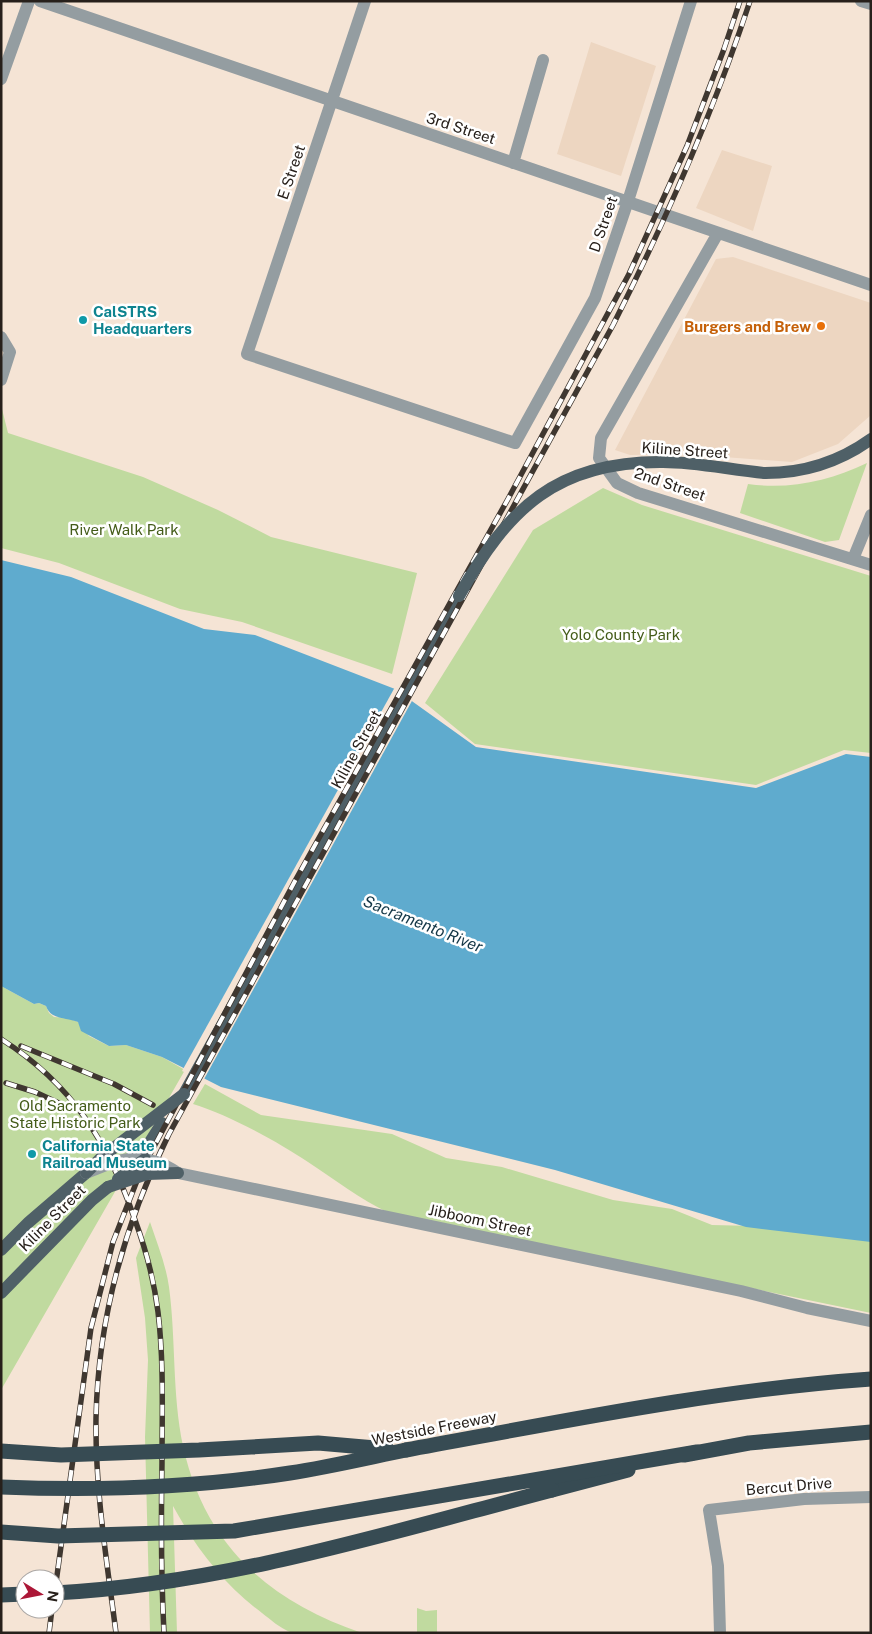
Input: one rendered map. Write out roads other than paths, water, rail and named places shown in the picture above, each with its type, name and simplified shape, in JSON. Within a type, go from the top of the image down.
[{"type":"highway","name":"Westside Freeway","points":[[1,1487],[58,1490],[186,1486],[290,1473],[666,1402],[794,1385],[871,1380]]},
{"type":"highway","points":[[1,1532],[58,1536],[234,1531],[697,1452],[795,1438],[871,1432]]},
{"type":"highway","points":[[1,1452],[71,1454],[199,1450],[318,1443],[406,1450]]},
{"type":"highway","points":[[65,1591],[145,1585],[283,1560],[697,1452]]},
{"type":"highway","points":[[1,1595],[15,1594]]},
{"type":"main road","name":"Kiline Street","points":[[1,1293],[92,1200],[145,1158],[156,1130],[184,1094],[476,565],[508,522],[546,491],[588,471],[611,465],[664,462],[765,473],[796,471],[826,464],[871,439]]},
{"type":"main road","points":[[1,1250],[29,1222],[102,1157],[184,1094]]},
{"type":"main road","points":[[108,1186],[147,1174],[178,1173]]},
{"type":"street","points":[[1,79],[29,1]]},
{"type":"street","name":"3rd Street","points":[[40,1],[871,285]]},
{"type":"street","name":"E Street","points":[[365,1],[247,354],[515,443]]},
{"type":"street","name":"D Street","points":[[515,443],[595,298],[628,201],[691,1]]},
{"type":"street","points":[[861,1],[871,4]]},
{"type":"street","points":[[513,163],[543,60]]},
{"type":"street","name":"2nd Street","points":[[718,233],[601,438],[599,458],[616,482],[638,493],[871,565]]},
{"type":"street","points":[[1,337],[10,352],[1,380]]},
{"type":"street","points":[[853,559],[871,516]]},
{"type":"street","name":"Jibboom Street","points":[[86,1173],[113,1162],[145,1158],[162,1162],[178,1173],[741,1291],[807,1308],[871,1321]]},
{"type":"street","name":"Bercut Drive","points":[[720,1633],[718,1566],[709,1510],[804,1498],[871,1497]]},
{"type":"water","name":"Sacramento River","points":[[1,560],[71,577],[204,629],[255,635],[395,689],[476,747],[756,788],[846,754],[871,757],[871,1242],[746,1227],[555,1170],[221,1087],[162,1057],[126,1045],[109,1046],[81,1031],[78,1022],[55,1016],[48,1011],[46,1006],[39,1003],[34,1004],[1,986]]},
{"type":"railway","points":[[58,1569],[91,1328],[113,1242],[140,1173],[295,881],[508,499],[629,274],[687,146],[740,1]]},
{"type":"railway","points":[[116,1633],[102,1526],[97,1472],[96,1418],[102,1344],[108,1308],[127,1237],[139,1202],[169,1134],[613,325],[652,246],[688,166],[736,43],[750,1]]},
{"type":"railway","points":[[1,1039],[26,1056],[48,1075],[85,1117],[113,1165],[146,1254],[156,1300],[161,1350],[162,1590],[164,1633]]},
{"type":"railway","points":[[21,1046],[114,1084],[153,1105]]},
{"type":"railway","points":[[6,1083],[35,1092],[63,1105]]},
{"type":"railway","points":[[49,1633],[51,1619]]},
{"type":"place","name":"CalSTRS Headquarters","points":[[83,320]]},
{"type":"place","name":"Burgers and Brew","points":[[821,326]]},
{"type":"place","name":"California State Railroad Museum","points":[[32,1154]]},
{"type":"park label","name":"River Walk Park","points":[[124,529]]},
{"type":"park label","name":"Yolo County Park","points":[[621,634]]},
{"type":"park label","name":"Old Sacramento State Historic Park","points":[[75,1114]]}]
